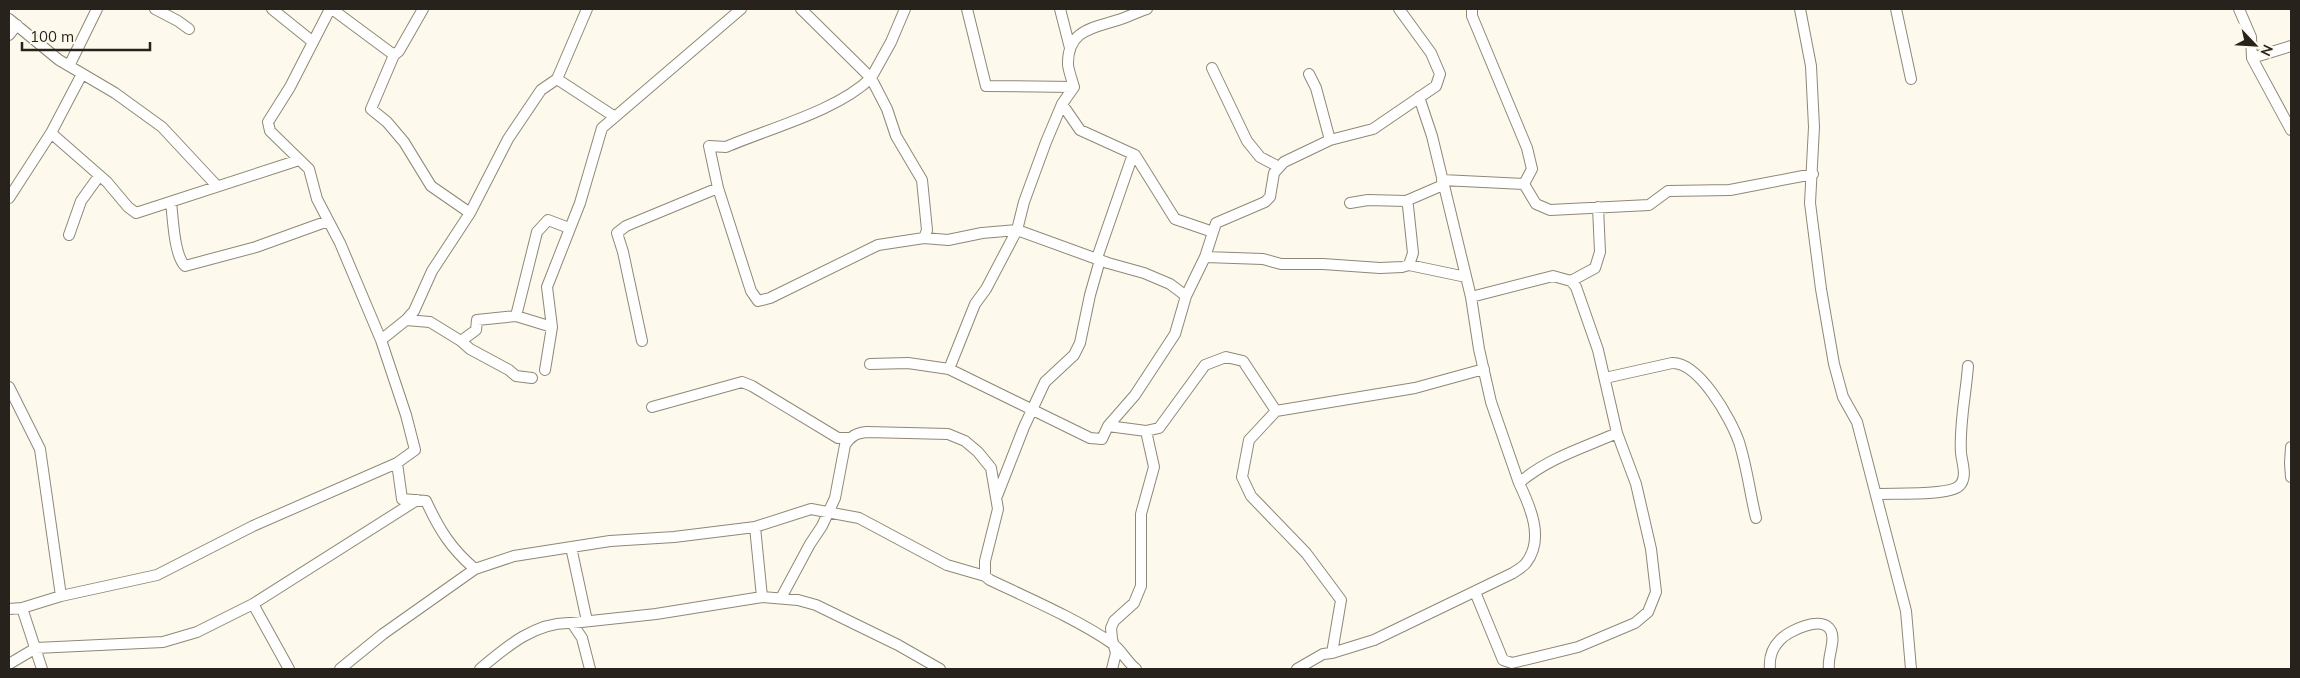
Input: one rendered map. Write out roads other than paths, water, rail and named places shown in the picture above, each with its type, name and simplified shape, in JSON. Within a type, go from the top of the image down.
[{"type":"street","points":[[69,66],[97,9]]},
{"type":"street","points":[[155,9],[189,29]]},
{"type":"street","points":[[272,9],[313,42]]},
{"type":"street","points":[[9,609],[22,608],[61,596],[157,575],[253,526],[397,463],[415,450],[406,415],[381,340],[340,243],[317,200],[309,169],[270,131],[268,122],[331,9],[394,56]]},
{"type":"street","points":[[423,9],[400,51],[394,56],[371,109],[387,122],[404,142],[431,186],[470,213]]},
{"type":"street","points":[[381,340],[406,320],[414,310],[443,251],[470,213],[508,139],[541,90],[557,79],[587,9]]},
{"type":"street","points":[[545,370],[552,327],[547,287],[580,203],[602,128],[742,9]]},
{"type":"street","points":[[802,9],[871,78],[887,109],[896,136],[922,180],[927,230],[924,238]]},
{"type":"street","points":[[905,9],[891,42],[871,78],[861,88],[824,108],[726,146],[709,146],[718,188],[751,291],[758,300],[770,298],[878,245],[924,238],[948,240],[982,233],[1017,230],[1100,260],[1144,273],[1170,284],[1186,296]]},
{"type":"street","points":[[967,9],[986,86],[1074,87]]},
{"type":"street","points":[[1060,9],[1070,48],[1068,66],[1074,87]]},
{"type":"street","points":[[1070,48],[1080,34],[1095,26],[1116,21],[1147,9]]},
{"type":"street","points":[[870,364],[908,363],[949,369],[1090,438],[1102,439],[1108,426],[1134,395],[1175,334],[1186,296],[1205,257],[1216,223],[1265,202],[1270,196],[1274,173],[1279,167],[1299,154],[1330,140],[1373,129],[1436,86],[1440,74],[1431,53],[1399,9]]},
{"type":"street","points":[[1472,9],[1472,16],[1478,32],[1527,148],[1532,169],[1524,184]]},
{"type":"street","points":[[1800,9],[1811,66],[1814,101],[1813,174],[1810,203],[1827,328],[1843,397],[1857,422],[1906,611],[1911,669]]},
{"type":"street","points":[[1896,9],[1911,79]]},
{"type":"street","points":[[2240,9],[2251,37],[2252,58],[2291,130]]},
{"type":"street","points":[[9,35],[13,22],[69,66],[115,93],[162,127],[217,186]]},
{"type":"street","points":[[2252,58],[2291,46]]},
{"type":"street","points":[[1212,68],[1247,141],[1260,158],[1279,167]]},
{"type":"street","points":[[9,198],[51,133],[82,74]]},
{"type":"street","points":[[1309,74],[1316,88],[1330,140]]},
{"type":"street","points":[[557,79],[616,117]]},
{"type":"street","points":[[949,369],[976,304],[1017,230],[1024,202],[1062,104],[1074,87]]},
{"type":"street","points":[[1297,669],[1323,654],[1374,640],[1513,573],[1526,563],[1535,536],[1531,509],[1519,483],[1491,402],[1471,297],[1432,136],[1419,97]]},
{"type":"street","points":[[1062,104],[1080,130],[1135,155],[1175,219],[1213,232]]},
{"type":"street","points":[[51,133],[114,190],[128,207],[136,213],[299,160]]},
{"type":"street","points":[[997,496],[1032,409],[1045,382],[1074,355],[1080,343],[1090,295],[1100,260],[1097,258],[1131,160],[1135,155]]},
{"type":"street","points":[[1524,184],[1536,204],[1545,209],[1649,205],[1668,191],[1730,190],[1813,174]]},
{"type":"street","points":[[69,235],[81,201],[99,176]]},
{"type":"street","points":[[1350,203],[1368,200],[1406,201],[1442,183],[1524,184]]},
{"type":"street","points":[[642,341],[623,252],[617,233],[626,226],[718,188]]},
{"type":"street","points":[[1406,201],[1412,253],[1410,265]]},
{"type":"street","points":[[171,202],[178,251],[181,263],[185,266],[256,247],[328,221]]},
{"type":"street","points":[[1471,297],[1553,276],[1571,281],[1595,268],[1600,252],[1598,207]]},
{"type":"street","points":[[516,316],[537,232],[548,220],[569,228]]},
{"type":"street","points":[[1205,257],[1263,259],[1288,264],[1323,264],[1380,268],[1410,265],[1466,276]]},
{"type":"street","points":[[1476,592],[1503,660],[1508,663],[1578,647],[1635,623],[1648,612],[1656,592],[1651,549],[1636,484],[1617,433],[1605,378],[1588,318],[1571,281]]},
{"type":"street","points":[[462,341],[476,330],[478,320],[516,316],[552,327]]},
{"type":"street","points":[[406,320],[430,322],[462,341],[470,349],[509,370],[516,376],[532,378]]},
{"type":"street","points":[[1108,426],[1146,431],[1159,428],[1205,365],[1226,357],[1243,361],[1276,411]]},
{"type":"street","points":[[1605,378],[1660,364],[1679,363],[1690,368],[1708,387],[1732,425],[1740,444],[1756,518]]},
{"type":"street","points":[[1876,494],[1948,492],[1959,487],[1963,481],[1964,468],[1961,453],[1968,366]]},
{"type":"street","points":[[1332,653],[1340,600],[1306,553],[1251,496],[1242,477],[1249,440],[1276,411],[1415,388],[1484,369]]},
{"type":"street","points":[[652,408],[742,382],[752,386],[838,438],[849,438]]},
{"type":"street","points":[[9,387],[40,449],[61,596]]},
{"type":"street","points":[[1112,669],[1116,659],[1111,628],[1114,621],[1134,603],[1141,586],[1141,514],[1154,467],[1146,431]]},
{"type":"street","points":[[781,598],[829,511],[838,483],[845,446],[849,438],[857,433],[948,434],[965,441],[978,452],[991,468],[998,509],[985,561],[985,576]]},
{"type":"street","points":[[1519,483],[1531,473],[1560,456],[1617,433]]},
{"type":"street","points":[[2291,447],[2291,477]]},
{"type":"street","points":[[397,463],[402,499],[426,501],[440,531],[462,558],[475,569]]},
{"type":"street","points":[[9,664],[36,648],[164,642],[196,632],[253,604],[417,500]]},
{"type":"street","points":[[340,669],[383,634],[475,569],[514,556],[571,547],[755,527],[811,509],[859,518],[948,565],[985,576],[1114,646],[1136,669]]},
{"type":"street","points":[[755,527],[762,597]]},
{"type":"street","points":[[571,547],[586,621]]},
{"type":"street","points":[[480,669],[524,634],[561,622],[572,623],[656,614],[762,597],[781,598],[816,605],[898,645],[940,669]]},
{"type":"street","points":[[253,604],[289,669]]},
{"type":"street","points":[[22,608],[42,669]]},
{"type":"street","points":[[572,623],[582,638],[590,669]]},
{"type":"street","points":[[1770,669],[1772,652],[1780,639],[1806,624],[1823,623],[1829,627],[1832,635],[1829,669]]}]
